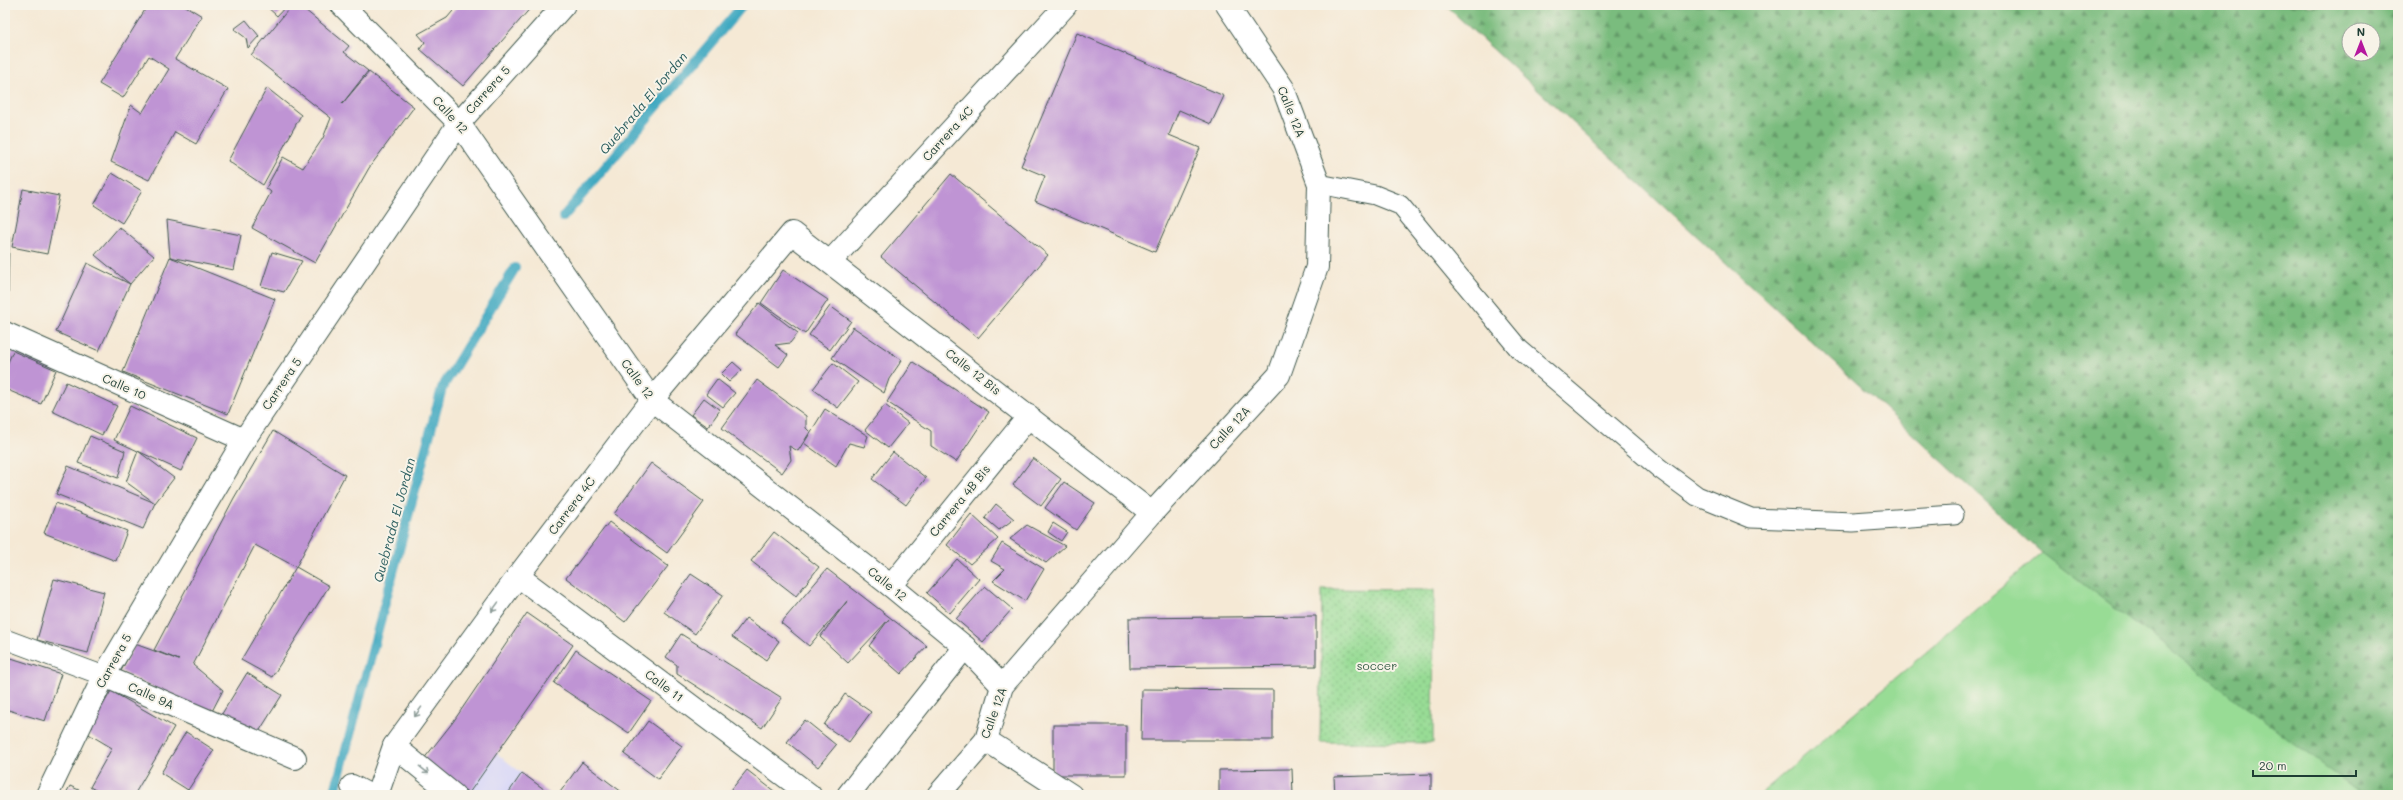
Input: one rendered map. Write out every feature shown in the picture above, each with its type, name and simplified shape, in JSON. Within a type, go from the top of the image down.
[{"type":"street","name":"Calle 12","points":[[342,5],[459,122],[652,400],[891,586],[965,647],[1002,686]]},
{"type":"street","name":"Carrera 5","points":[[47,795],[104,676],[244,440],[459,122],[564,5]]},
{"type":"street","name":"Carrera 4C","points":[[830,262],[1066,5]]},
{"type":"street","name":"Calle 12A","points":[[938,795],[986,740],[1002,686],[1152,512],[1278,375],[1318,267],[1319,184],[1282,88],[1227,5]]},
{"type":"street","name":"Carrera 4C","points":[[377,795],[394,746],[518,576],[652,400],[792,233]]},
{"type":"street","name":"Calle 12 Bis","points":[[792,233],[1152,512]]},
{"type":"street","name":"Calle 10","points":[[5,333],[244,440]]},
{"type":"street","name":"Carrera 4B Bis","points":[[891,586],[1029,416]]},
{"type":"street","name":"Calle 11","points":[[518,576],[810,795]]},
{"type":"street","points":[[848,795],[965,647]]},
{"type":"street","name":"Calle 9A","points":[[104,676],[295,758]]},
{"type":"street","points":[[986,740],[1071,795]]},
{"type":"street","points":[[394,746],[454,795]]},
{"type":"lane","points":[[1319,184],[1375,195],[1400,205],[1519,349],[1659,468],[1697,496],[1751,518],[1853,522],[1954,515]]},
{"type":"lane","name":"Calle 9A","points":[[5,639],[104,676]]},
{"type":"shaded area","points":[[496,753],[522,773],[507,795],[472,795],[469,793]]},
{"type":"green space","points":[[1445,5],[2398,5],[2398,795],[2361,795],[2042,553]]},
{"type":"green space","points":[[2042,553],[2362,795],[1759,795]]},
{"type":"green space","name":"soccer","points":[[1322,589],[1434,590],[1433,743],[1320,742]]},
{"type":"building","points":[[148,5],[184,5],[202,16],[175,59],[228,89],[196,144],[175,132],[149,180],[111,162],[131,105],[142,113],[169,69],[149,56],[123,98],[99,84]]},
{"type":"building","points":[[265,5],[287,5],[277,16]]},
{"type":"building","points":[[292,5],[299,5],[349,46],[344,52],[368,71],[342,104],[369,72],[414,107],[369,168],[315,263],[252,228],[271,192],[266,188],[283,157],[303,168],[323,138],[331,118],[251,55]]},
{"type":"building","points":[[458,5],[533,5],[463,86],[420,49],[425,42],[418,34],[447,18]]},
{"type":"building","points":[[246,20],[259,36],[248,48],[246,38],[234,29]]},
{"type":"building","points":[[1077,33],[1224,96],[1211,124],[1179,110],[1169,135],[1200,148],[1155,252],[1035,201],[1045,176],[1021,166]]},
{"type":"building","points":[[267,88],[301,115],[263,185],[228,161]]},
{"type":"building","points":[[112,173],[142,191],[122,223],[94,205]]},
{"type":"building","points":[[951,174],[1048,255],[978,338],[881,257]]},
{"type":"building","points":[[23,189],[59,196],[47,254],[12,247]]},
{"type":"building","points":[[167,220],[241,235],[234,270],[170,257]]},
{"type":"building","points":[[119,227],[154,256],[130,284],[95,255]]},
{"type":"building","points":[[5,237],[9,237],[8,302],[5,302]]},
{"type":"building","points":[[272,252],[302,261],[284,292],[261,286]]},
{"type":"building","points":[[170,257],[275,299],[228,414],[123,372]]},
{"type":"building","points":[[87,263],[130,284],[99,351],[56,332]]},
{"type":"building","points":[[783,270],[828,300],[805,334],[761,303]]},
{"type":"building","points":[[759,303],[798,333],[790,343],[775,345],[788,355],[779,367],[735,334]]},
{"type":"building","points":[[830,306],[851,321],[830,350],[809,335]]},
{"type":"building","points":[[853,327],[902,360],[889,379],[884,393],[832,358]]},
{"type":"building","points":[[13,351],[56,370],[41,404],[5,389],[5,369]]},
{"type":"building","points":[[733,362],[742,370],[729,382],[721,374]]},
{"type":"building","points":[[913,362],[989,412],[956,462],[931,446],[931,431],[887,402]]},
{"type":"building","points":[[833,363],[858,382],[838,408],[813,389]]},
{"type":"building","points":[[717,379],[735,393],[723,407],[706,394]]},
{"type":"building","points":[[757,380],[806,416],[806,428],[810,432],[798,451],[789,446],[791,460],[782,473],[722,428]]},
{"type":"building","points":[[66,382],[117,406],[102,435],[52,411]]},
{"type":"building","points":[[704,398],[720,410],[708,427],[691,415]]},
{"type":"building","points":[[885,405],[908,423],[888,448],[865,430]]},
{"type":"building","points":[[130,406],[197,438],[181,471],[114,440]]},
{"type":"building","points":[[825,409],[868,436],[864,447],[849,443],[836,466],[804,443]]},
{"type":"building","points":[[273,431],[345,475],[296,567],[255,545],[193,665],[223,690],[209,717],[121,671],[135,644],[179,660],[154,650],[234,498]]},
{"type":"building","points":[[90,436],[125,451],[118,478],[78,463]]},
{"type":"building","points":[[138,451],[174,478],[155,503],[126,482]]},
{"type":"building","points":[[893,452],[926,478],[906,505],[872,479]]},
{"type":"building","points":[[1033,458],[1061,479],[1041,506],[1013,485]]},
{"type":"building","points":[[651,463],[704,502],[667,553],[614,514]]},
{"type":"building","points":[[68,466],[155,503],[143,529],[56,494]]},
{"type":"building","points":[[1064,482],[1095,503],[1076,530],[1045,508]]},
{"type":"building","points":[[56,503],[127,531],[116,561],[44,533]]},
{"type":"building","points":[[996,504],[1014,519],[999,530],[985,518]]},
{"type":"building","points":[[971,514],[998,539],[970,564],[947,545]]},
{"type":"building","points":[[609,522],[668,566],[625,622],[566,578]]},
{"type":"building","points":[[1053,523],[1067,532],[1061,541],[1048,532]]},
{"type":"building","points":[[1027,525],[1065,546],[1046,563],[1010,539]]},
{"type":"building","points":[[774,532],[819,567],[796,596],[751,561]]},
{"type":"building","points":[[1002,543],[1044,569],[1025,601],[993,581],[1005,569],[991,561]]},
{"type":"building","points":[[957,559],[979,579],[950,613],[927,593]]},
{"type":"building","points":[[296,567],[329,586],[272,677],[241,660]]},
{"type":"building","points":[[827,569],[927,646],[901,674],[869,646],[889,619],[848,663],[820,637],[848,600],[809,646],[781,623]]},
{"type":"building","points":[[691,574],[723,595],[695,634],[664,612]]},
{"type":"building","points":[[54,579],[104,592],[88,653],[37,640]]},
{"type":"building","points":[[985,586],[1012,609],[983,642],[956,619]]},
{"type":"building","points":[[527,613],[573,645],[469,793],[423,760],[453,722]]},
{"type":"building","points":[[1316,616],[1316,666],[1130,668],[1129,618]]},
{"type":"building","points":[[746,618],[779,641],[766,660],[732,637]]},
{"type":"building","points":[[681,634],[782,698],[762,728],[677,674],[677,665],[666,657]]},
{"type":"building","points":[[576,650],[651,701],[629,733],[554,683]]},
{"type":"building","points":[[5,656],[61,674],[45,721],[5,709]]},
{"type":"building","points":[[247,673],[282,695],[255,738],[220,717]]},
{"type":"building","points":[[1142,689],[1273,690],[1273,740],[1141,740]]},
{"type":"building","points":[[111,691],[174,727],[134,795],[104,795],[90,787],[112,748],[87,733]]},
{"type":"building","points":[[845,694],[871,712],[849,742],[824,725]]},
{"type":"building","points":[[805,720],[836,745],[818,767],[787,742]]},
{"type":"building","points":[[648,721],[682,746],[658,779],[624,754]]},
{"type":"building","points":[[1053,725],[1126,725],[1126,775],[1053,775]]},
{"type":"building","points":[[186,732],[214,750],[188,790],[161,773]]},
{"type":"building","points":[[582,762],[611,784],[626,795],[558,795]]},
{"type":"building","points":[[1292,769],[1293,795],[1219,795],[1219,770]]},
{"type":"building","points":[[747,770],[779,795],[727,795]]},
{"type":"building","points":[[522,773],[552,795],[507,795]]},
{"type":"building","points":[[1431,774],[1431,795],[1335,795],[1334,777]]},
{"type":"building","points":[[70,786],[90,795],[65,795]]},
{"type":"waterway","name":"Quebrada El Jordan","points":[[563,217],[743,5]]},
{"type":"waterway","name":"Quebrada El Jordan","points":[[334,795],[442,388],[515,268]]}]
